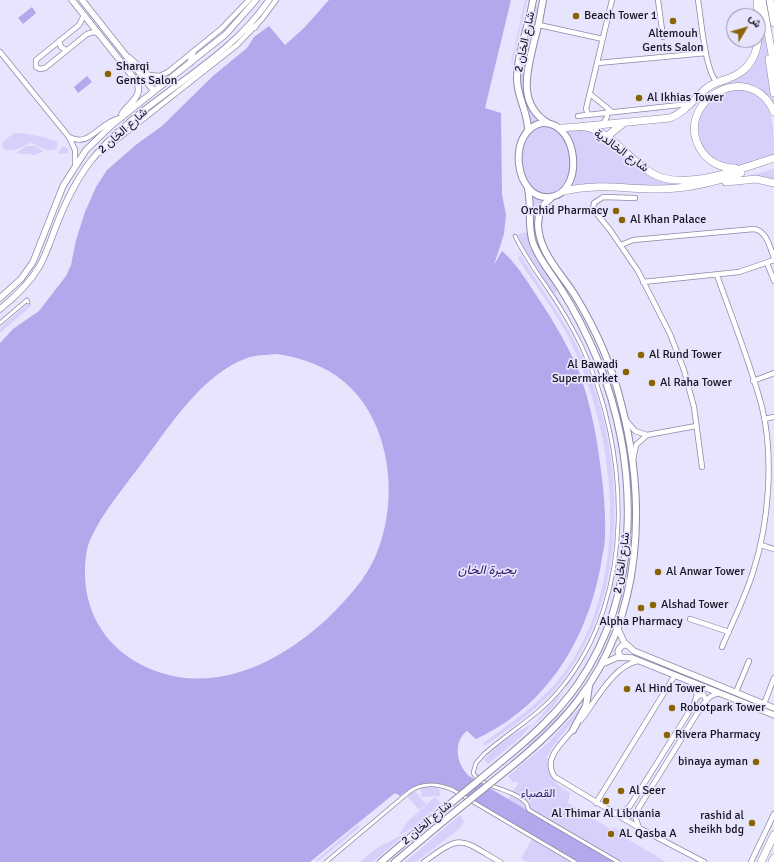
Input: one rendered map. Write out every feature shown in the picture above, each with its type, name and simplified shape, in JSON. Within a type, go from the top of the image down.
[{"type":"main road","name":"شارع الخان 2","points":[[528,130],[526,114],[518,88],[517,73],[533,0]]},
{"type":"main road","name":"شارع الخان 2","points":[[543,0],[539,25],[527,71],[526,86],[532,106],[540,117],[548,123]]},
{"type":"main road","points":[[577,128],[670,118],[680,113],[708,87],[714,79],[742,71],[755,55],[759,36],[757,0]]},
{"type":"main road","points":[[763,0],[767,15],[773,15]]},
{"type":"main road","points":[[763,0],[774,93]]},
{"type":"main road","points":[[770,0],[774,23]]},
{"type":"main road","points":[[767,31],[774,65]]},
{"type":"main road","points":[[741,168],[726,168],[709,160],[702,151],[697,140],[695,128],[700,109],[708,98],[716,92],[738,87],[750,89],[762,96],[774,112]]},
{"type":"main road","points":[[606,137],[625,122]]},
{"type":"main road","points":[[548,123],[560,128],[567,138],[573,159],[570,180],[564,191],[552,197],[538,196],[528,189],[522,178],[519,157],[521,141],[528,130],[535,124],[548,123]]},
{"type":"main road","name":"شارع الخالدية","points":[[560,128],[590,128],[606,137],[647,170],[667,179],[694,179],[741,168],[774,158]]},
{"type":"main road","name":"شارع الخالدية","points":[[564,191],[604,186],[672,189],[710,184],[774,163]]},
{"type":"main road","points":[[710,184],[748,179],[774,183]]},
{"type":"main road","name":"شارع الخان 2","points":[[381,862],[528,740],[555,712],[571,694],[592,660],[603,638],[616,604],[623,569],[627,535],[625,471],[620,434],[613,404],[599,364],[581,324],[534,244],[529,223],[528,189]]},
{"type":"main road","name":"شارع الخان 2","points":[[395,862],[555,727],[589,686],[602,664],[618,629],[627,598],[633,562],[636,507],[633,460],[626,419],[613,375],[595,333],[573,291],[544,248],[540,238],[538,215],[544,204],[552,197]]},
{"type":"main road","points":[[573,730],[586,706],[589,686]]},
{"type":"main road","points":[[761,862],[774,834]]},
{"type":"main road","points":[[772,862],[774,858]]},
{"type":"street","points":[[69,137],[78,141],[84,140],[105,124],[120,118],[124,110],[137,98],[138,86],[133,75],[72,0]]},
{"type":"street","points":[[82,0],[154,91]]},
{"type":"street","points":[[124,54],[147,74],[158,76],[166,74],[215,35],[249,0]]},
{"type":"street","name":"شارع الخان 2","points":[[0,298],[21,279],[37,255],[58,197],[75,165],[95,140],[239,22],[256,0]]},
{"type":"street","name":"شارع الخان 2","points":[[0,309],[27,284],[42,261],[74,188],[96,155],[118,133],[229,44],[244,30],[269,0]]},
{"type":"street","points":[[96,155],[110,146],[224,56],[255,26],[276,0]]},
{"type":"street","points":[[588,114],[586,109],[612,0]]},
{"type":"street","points":[[658,0],[663,37]]},
{"type":"street","points":[[698,0],[706,53],[714,79]]},
{"type":"street","points":[[239,12],[239,22]]},
{"type":"street","points":[[84,16],[79,25],[36,60],[36,67],[40,69],[45,68],[87,34],[94,32],[100,34]]},
{"type":"street","points":[[539,25],[603,39]]},
{"type":"street","points":[[244,30],[255,26]]},
{"type":"street","points":[[59,41],[61,47],[66,50]]},
{"type":"street","points":[[0,52],[69,137],[75,150],[75,165]]},
{"type":"street","points":[[190,63],[192,52]]},
{"type":"street","points":[[598,63],[706,53]]},
{"type":"street","points":[[142,76],[154,81],[168,80]]},
{"type":"street","points":[[590,94],[608,113],[613,123]]},
{"type":"street","points":[[578,116],[677,106],[690,103]]},
{"type":"street","points":[[603,124],[608,113]]},
{"type":"street","points":[[635,198],[603,197],[598,199],[593,205],[595,213],[605,223],[621,245],[643,282],[662,316],[677,351],[694,404],[702,467]]},
{"type":"street","points":[[621,245],[633,240],[754,229],[760,230],[764,235],[774,259],[767,263],[739,272],[643,282]]},
{"type":"street","points":[[515,236],[525,256],[569,322],[598,388],[608,428],[614,461],[617,502],[616,541],[610,584],[601,616],[587,648],[574,671],[560,690],[542,709],[480,758],[473,773],[496,787],[522,799],[527,803],[529,810],[618,862]]},
{"type":"street","points":[[767,263],[774,280]]},
{"type":"street","points":[[717,275],[753,381],[764,419],[768,460],[768,493],[760,545],[747,591],[722,647]]},
{"type":"street","points":[[21,279],[27,284]]},
{"type":"street","points":[[12,288],[17,294]]},
{"type":"street","points":[[0,323],[27,300],[28,302]]},
{"type":"street","points":[[753,381],[774,373]]},
{"type":"street","points":[[764,419],[774,416]]},
{"type":"street","points":[[626,419],[635,431],[647,435],[696,426]]},
{"type":"street","points":[[633,460],[636,445],[647,435]]},
{"type":"street","points":[[760,545],[774,549]]},
{"type":"street","points":[[690,619],[728,632]]},
{"type":"street","points":[[618,629],[627,645],[634,651],[774,708]]},
{"type":"street","points":[[621,657],[619,654],[619,649],[621,646],[627,645]]},
{"type":"street","points":[[602,664],[611,659],[621,657],[639,661],[774,715]]},
{"type":"street","points":[[736,692],[749,660]]},
{"type":"street","points":[[639,661],[627,664],[618,671],[553,754],[551,769],[558,780],[639,828],[704,862]]},
{"type":"street","points":[[596,803],[675,675]]},
{"type":"street","points":[[764,704],[774,678]]},
{"type":"street","points":[[615,814],[626,810],[632,804],[695,702],[697,697],[693,682]]},
{"type":"street","points":[[639,828],[636,816],[638,809],[706,700],[719,693]]},
{"type":"street","points":[[697,697],[703,694],[706,700]]},
{"type":"street","points":[[326,862],[409,792],[419,786],[432,785],[453,790],[576,862]]},
{"type":"street","points":[[626,810],[629,816],[636,816]]},
{"type":"street","points":[[752,862],[774,814]]},
{"type":"street","points":[[424,862],[447,845],[456,842],[470,844],[498,861]]},
{"type":"green space","points":[[525,0],[527,0],[511,63]]},
{"type":"green space","points":[[536,6],[538,7],[532,35],[530,34]]},
{"type":"green space","points":[[530,36],[532,36],[525,64],[523,64]]},
{"type":"green space","points":[[766,42],[774,102],[772,103],[767,96],[730,85],[720,85],[750,66],[759,53],[760,48],[766,48]]},
{"type":"green space","points":[[523,65],[525,65],[523,80],[525,92],[522,93],[521,77]]},
{"type":"green space","points":[[743,90],[753,94],[761,100],[770,115],[774,133],[774,154],[738,166],[719,163],[708,155],[702,144],[699,132],[700,119],[705,107],[715,97],[728,91]]},
{"type":"green space","points":[[522,94],[525,94],[531,110],[538,120],[530,124],[530,115]]},
{"type":"green space","points":[[542,126],[550,127],[559,132],[566,141],[569,149],[570,168],[568,177],[564,185],[558,191],[550,194],[541,193],[528,183],[523,165],[522,155],[526,136]]},
{"type":"green space","points":[[567,130],[584,130],[597,134],[652,177],[712,181],[662,187],[603,183],[571,186],[575,172],[575,158]]},
{"type":"green space","points":[[14,133],[30,134],[54,140],[57,142],[58,147],[47,150],[30,143],[15,150],[5,150],[2,146],[4,141]]},
{"type":"green space","points":[[26,146],[36,146],[43,151],[35,155],[16,153]]},
{"type":"green space","points":[[63,146],[68,149],[68,153],[57,154]]},
{"type":"green space","points":[[774,169],[774,179],[751,175]]},
{"type":"green space","points":[[534,198],[542,200],[536,212],[535,230],[533,231]]},
{"type":"green space","points":[[526,232],[534,253],[557,291],[554,294],[529,257],[517,235]]},
{"type":"green space","points":[[521,256],[560,316],[574,341],[581,354],[596,393],[607,435],[613,478],[614,522],[610,565],[600,607],[584,646],[561,682],[553,691],[535,709],[485,746],[483,743],[514,721],[544,696],[561,677],[583,641],[599,601],[607,559],[610,515],[607,470],[600,427],[588,385],[573,347],[555,313],[519,260],[518,257]]},
{"type":"green space","points":[[556,294],[582,342],[602,392],[600,393],[575,332],[555,295]]},
{"type":"green space","points":[[29,302],[32,305],[0,333],[0,328]]},
{"type":"green space","points":[[601,394],[603,394],[610,419],[619,486],[620,509],[618,554],[615,577],[613,577],[619,510],[618,484]]},
{"type":"green space","points":[[612,582],[614,583],[601,624],[589,650],[567,687],[565,685],[581,661],[594,636],[604,610]]},
{"type":"green space","points":[[565,690],[552,708],[527,732],[549,706]]},
{"type":"green space","name":"القصباء","points":[[582,705],[584,705],[575,719],[554,745],[546,758],[548,759],[550,771],[554,779],[560,786],[570,793],[568,803],[612,830],[613,827],[628,836],[626,838],[666,862],[615,862],[508,799],[519,782],[513,782],[508,776],[549,742]]},
{"type":"green space","points":[[563,710],[565,711],[528,747],[527,745]]},
{"type":"green space","points":[[532,724],[520,738],[488,764],[484,759],[495,748]]},
{"type":"green space","points":[[421,787],[439,787],[440,796],[421,797]]},
{"type":"green space","points":[[414,790],[426,804],[419,810],[407,796]]},
{"type":"green space","points":[[435,797],[441,803],[413,828],[399,835],[407,822]]},
{"type":"green space","points":[[460,815],[464,822],[459,829],[416,862],[405,862]]},
{"type":"green space","points":[[358,825],[360,827],[317,862],[316,860]]},
{"type":"green space","points":[[408,832],[373,862],[360,862],[375,849]]},
{"type":"green space","name":"القصباء","points":[[534,836],[577,862],[527,862],[521,858]]},
{"type":"water","name":"بحيرة الخان","points":[[329,0],[511,0],[485,108],[501,113],[502,194],[506,215],[504,234],[494,265],[502,251],[514,263],[529,283],[551,318],[575,362],[587,396],[598,445],[604,496],[605,540],[595,591],[586,618],[560,667],[543,689],[524,709],[501,725],[476,739],[467,731],[459,741],[458,754],[462,766],[469,776],[615,862],[577,862],[451,787],[431,783],[412,788],[400,796],[395,793],[310,862],[0,862],[0,343],[13,329],[39,311],[66,276],[71,265],[76,240],[85,212],[96,187],[107,170],[137,144],[162,126],[213,76],[247,48],[254,37],[269,26],[285,45],[304,28]],"holes":[[[276,354],[285,355],[320,366],[336,375],[359,397],[372,417],[381,439],[389,486],[388,510],[376,555],[367,572],[349,596],[329,617],[290,648],[268,661],[245,670],[222,676],[197,679],[173,676],[148,668],[134,661],[111,642],[102,630],[89,604],[85,573],[86,556],[90,540],[95,529],[115,498],[177,416],[203,387],[231,365],[247,358]]]},
{"type":"water","points":[[32,7],[36,13],[23,24],[18,18]]},
{"type":"water","points":[[87,76],[92,82],[78,93],[74,87]]},
{"type":"place","name":"Beach Tower 1","points":[[576,16]]},
{"type":"place","name":"Altemouh Gents Salon","points":[[673,21]]},
{"type":"place","name":"Sharqi Gents Salon","points":[[108,74]]},
{"type":"place","name":"Al Ikhias Tower","points":[[639,98]]},
{"type":"place","name":"Orchid Pharmacy","points":[[616,211]]},
{"type":"place","name":"Al Khan Palace","points":[[622,220]]},
{"type":"place","name":"Al Rund Tower","points":[[641,355]]},
{"type":"place","name":"Al Bawadi Supermarket","points":[[626,372]]},
{"type":"place","name":"Al Raha Tower","points":[[652,383]]},
{"type":"place","name":"Al Anwar Tower","points":[[658,572]]},
{"type":"place","name":"Alshad Tower","points":[[653,605]]},
{"type":"place","name":"Alpha Pharmacy","points":[[641,608]]},
{"type":"place","name":"Al Hind Tower","points":[[627,689]]},
{"type":"place","name":"Robotpark Tower","points":[[672,708]]},
{"type":"place","name":"Rivera Pharmacy","points":[[667,735]]},
{"type":"place","name":"binaya ayman","points":[[756,762]]},
{"type":"place","name":"Al Seer","points":[[621,791]]},
{"type":"place","name":"Al Thimar Al Libnania","points":[[606,801]]},
{"type":"place","name":"rashid al sheikh bdg","points":[[752,823]]},
{"type":"place","name":"AL Qasba A","points":[[611,834]]}]
